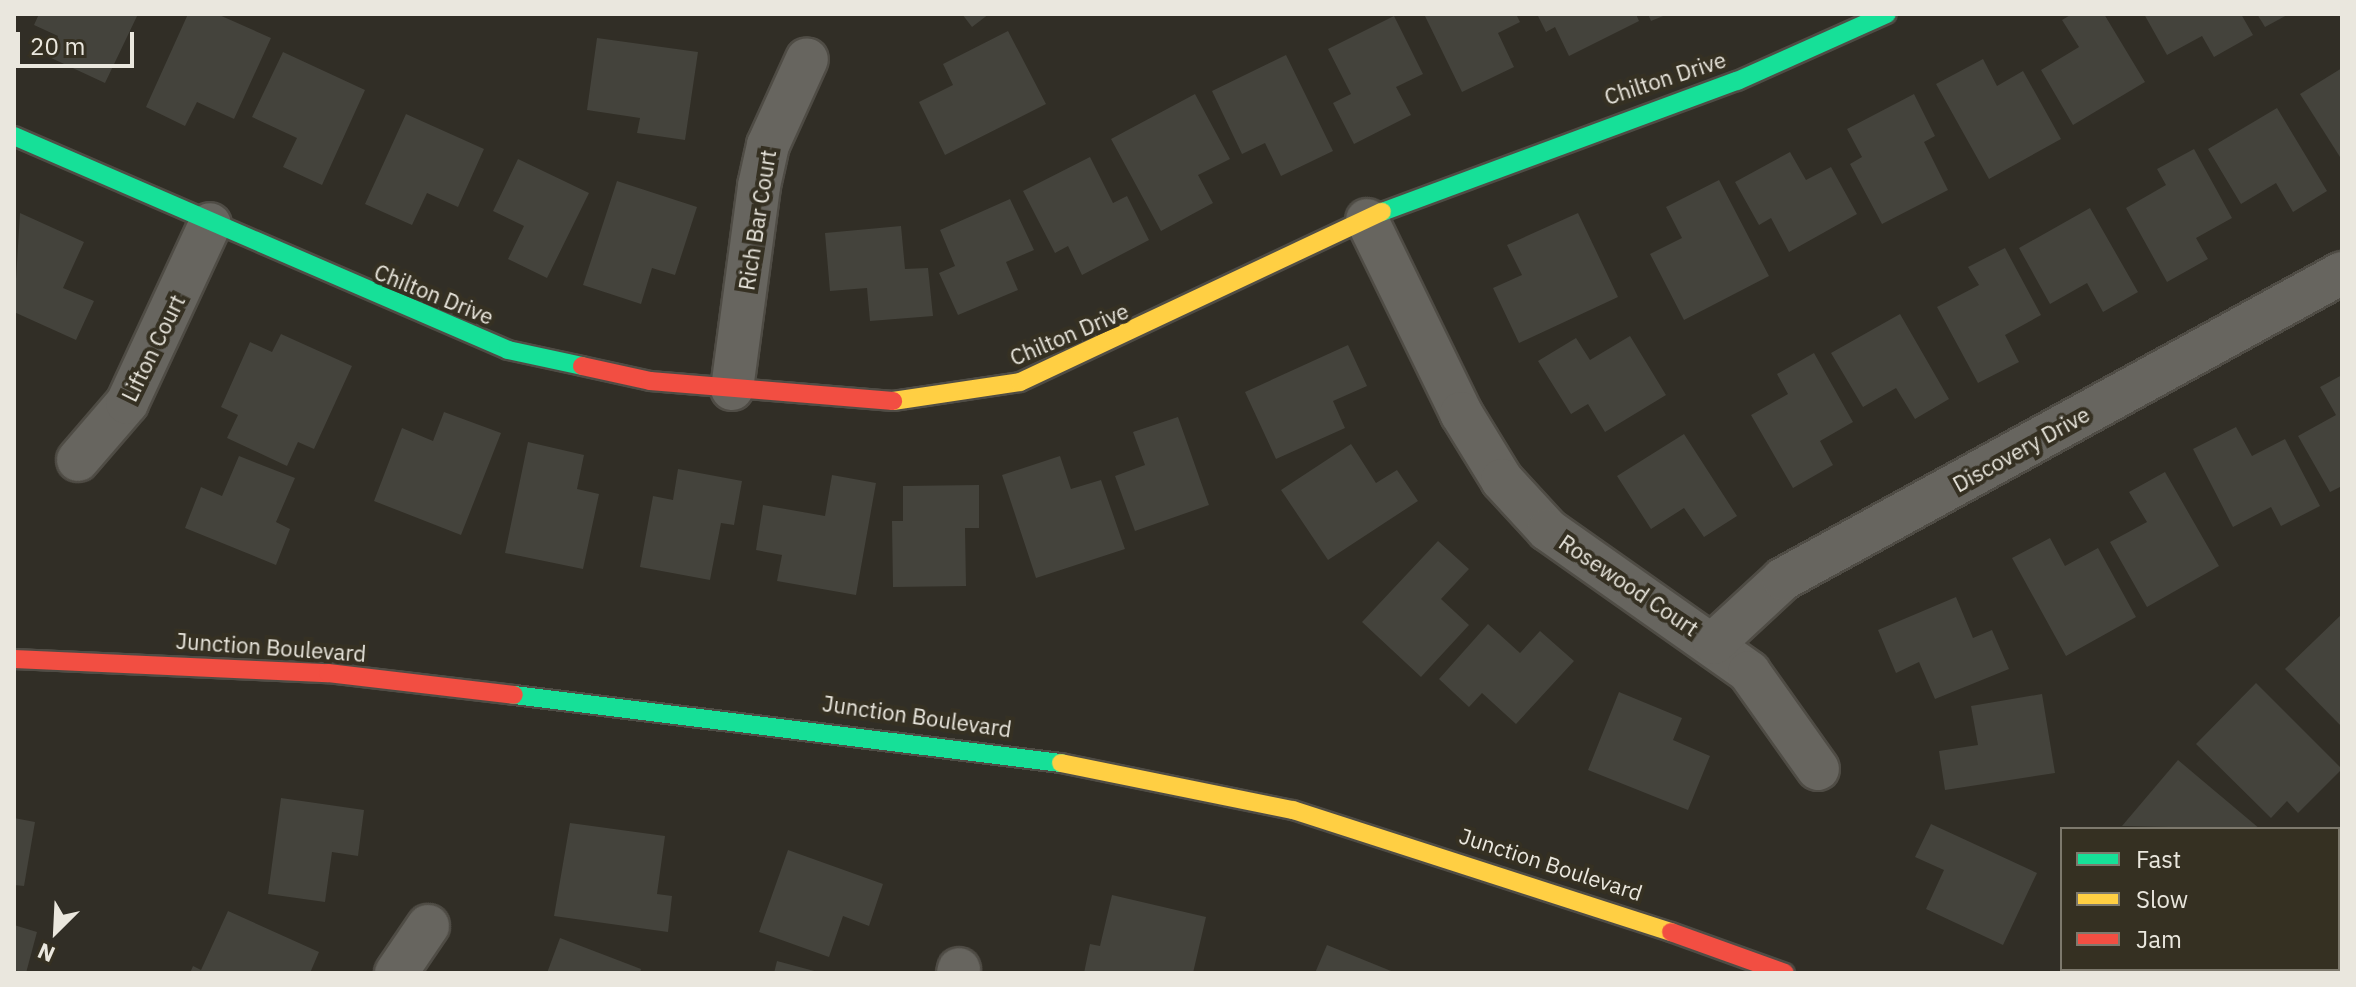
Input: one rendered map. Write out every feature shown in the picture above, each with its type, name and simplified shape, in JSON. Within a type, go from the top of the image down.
[{"type":"street","name":"Chilton Drive","points":[[14,136],[210,224],[508,350],[650,381],[883,402],[1020,382],[1367,220],[1565,136],[1737,81],[1887,14]]},
{"type":"street","name":"Rich Bar Court","points":[[732,389],[759,186],[785,101],[807,59]]},
{"type":"street","name":"Rosewood Court","points":[[1367,220],[1461,413],[1502,480],[1599,570],[1714,643],[1749,672],[1818,769]]},
{"type":"street","name":"Lifton Court","points":[[78,460],[127,403],[210,224]]},
{"type":"street","name":"Discovery Drive","points":[[1714,643],[1783,579],[2342,273]]},
{"type":"street","name":"Junction Boulevard","points":[[14,659],[344,675],[994,750],[1293,810],[1515,876],[1785,973]]},
{"type":"street","points":[[396,973],[428,926]]},
{"type":"building","points":[[39,14],[138,14],[105,83],[49,57],[58,36],[34,25]]},
{"type":"building","points":[[188,14],[217,14],[271,38],[234,119],[197,102],[185,126],[146,107]]},
{"type":"building","points":[[962,14],[989,14],[972,27]]},
{"type":"building","points":[[1424,14],[1516,14],[1520,22],[1498,33],[1514,67],[1462,92]]},
{"type":"building","points":[[1537,14],[1636,14],[1639,21],[1569,56],[1555,27],[1546,32]]},
{"type":"building","points":[[1648,14],[1668,14],[1651,21]]},
{"type":"building","points":[[2072,14],[2104,14],[2145,82],[2073,125],[2041,70],[2079,47],[2062,20]]},
{"type":"building","points":[[2144,14],[2241,14],[2253,35],[2214,57],[2202,36],[2167,55]]},
{"type":"building","points":[[2257,14],[2289,14],[2265,27]]},
{"type":"building","points":[[1394,16],[1423,74],[1396,87],[1411,115],[1354,144],[1333,103],[1351,94],[1328,49]]},
{"type":"building","points":[[1008,31],[1046,104],[945,155],[919,102],[953,85],[943,64]]},
{"type":"building","points":[[597,38],[698,52],[685,140],[637,133],[640,118],[587,110]]},
{"type":"building","points":[[283,52],[365,90],[322,185],[283,167],[297,138],[252,117]]},
{"type":"building","points":[[1286,55],[1333,151],[1281,176],[1265,143],[1242,154],[1212,91]]},
{"type":"building","points":[[1983,59],[1997,86],[2023,71],[2061,139],[1989,179],[1936,84]]},
{"type":"building","points":[[2342,68],[2342,156],[2340,157],[2300,94]]},
{"type":"building","points":[[1195,94],[1230,159],[1198,175],[1213,203],[1161,231],[1111,139]]},
{"type":"building","points":[[1914,94],[1935,136],[1924,142],[1948,190],[1882,224],[1850,164],[1862,157],[1847,129]]},
{"type":"building","points":[[2277,108],[2327,191],[2293,212],[2276,183],[2241,204],[2208,149]]},
{"type":"building","points":[[406,114],[484,149],[458,207],[427,193],[412,225],[365,204]]},
{"type":"building","points":[[2194,149],[2232,218],[2196,238],[2208,259],[2167,282],[2126,208],[2166,185],[2157,169]]},
{"type":"building","points":[[1790,152],[1806,180],[1831,167],[1857,214],[1789,252],[1771,218],[1759,225],[1735,182]]},
{"type":"building","points":[[1090,157],[1113,203],[1127,196],[1149,240],[1082,275],[1068,246],[1055,253],[1023,191]]},
{"type":"building","points":[[518,159],[589,193],[547,278],[508,259],[524,226],[493,211]]},
{"type":"building","points":[[1719,180],[1769,276],[1684,320],[1650,254],[1682,238],[1666,207]]},
{"type":"building","points":[[617,181],[697,207],[675,275],[652,268],[641,304],[583,285]]},
{"type":"building","points":[[1010,199],[1034,250],[1006,262],[1018,290],[958,315],[939,273],[955,266],[940,230]]},
{"type":"building","points":[[2090,208],[2138,292],[2103,312],[2087,283],[2050,304],[2019,248]]},
{"type":"building","points":[[20,213],[84,242],[63,288],[94,301],[76,340],[14,312]]},
{"type":"building","points":[[1578,213],[1618,297],[1519,343],[1493,288],[1522,275],[1507,245]]},
{"type":"building","points":[[901,226],[905,269],[928,268],[933,316],[870,321],[867,288],[830,291],[825,233]]},
{"type":"building","points":[[2005,248],[2041,315],[2005,335],[2019,362],[1978,383],[1937,307],[1979,285],[1968,267]]},
{"type":"building","points":[[1900,314],[1949,399],[1915,419],[1896,388],[1863,407],[1831,353]]},
{"type":"building","points":[[281,334],[352,366],[314,449],[298,442],[287,466],[227,438],[238,415],[221,407],[250,342],[272,352]]},
{"type":"building","points":[[1630,336],[1666,395],[1605,432],[1588,404],[1571,414],[1538,361],[1576,338],[1590,360]]},
{"type":"building","points":[[1348,345],[1367,386],[1333,401],[1345,428],[1276,459],[1245,392]]},
{"type":"building","points":[[1814,353],[1853,422],[1820,441],[1833,465],[1793,488],[1751,415],[1788,394],[1777,374]]},
{"type":"building","points":[[2342,375],[2342,486],[2330,492],[2298,436],[2336,415],[2320,387]]},
{"type":"building","points":[[444,412],[501,433],[461,535],[374,501],[402,428],[433,441]]},
{"type":"building","points":[[1178,417],[1209,505],[1135,531],[1115,476],[1145,465],[1133,432]]},
{"type":"building","points":[[2236,427],[2252,456],[2285,439],[2320,506],[2281,526],[2271,507],[2233,527],[2193,449]]},
{"type":"building","points":[[1684,434],[1737,516],[1704,537],[1684,508],[1651,529],[1617,476]]},
{"type":"building","points":[[528,442],[584,455],[577,489],[599,494],[583,569],[505,553]]},
{"type":"building","points":[[1351,444],[1376,483],[1397,470],[1418,501],[1328,560],[1281,490]]},
{"type":"building","points":[[239,456],[295,478],[276,522],[290,529],[276,565],[185,528],[201,487],[222,496]]},
{"type":"building","points":[[1060,456],[1071,489],[1101,480],[1125,549],[1036,578],[1002,475]]},
{"type":"building","points":[[678,469],[742,481],[734,525],[721,523],[710,580],[640,567],[653,496],[673,500]]},
{"type":"building","points":[[2165,472],[2219,566],[2147,607],[2110,542],[2147,522],[2129,492]]},
{"type":"building","points":[[832,475],[876,483],[856,595],[777,581],[782,555],[756,550],[763,505],[825,516]]},
{"type":"building","points":[[979,485],[979,528],[965,528],[966,586],[893,587],[892,521],[903,521],[903,486]]},
{"type":"building","points":[[2050,538],[2065,566],[2098,548],[2136,617],[2066,656],[2012,558]]},
{"type":"building","points":[[1438,541],[1469,569],[1441,599],[1469,625],[1421,677],[1362,622]]},
{"type":"building","points":[[1956,597],[1973,638],[1992,630],[2009,669],[1935,699],[1919,662],[1896,673],[1878,630]]},
{"type":"building","points":[[2342,614],[2342,727],[2285,669]]},
{"type":"building","points":[[1488,624],[1520,653],[1540,631],[1574,661],[1516,724],[1482,693],[1469,707],[1439,679]]},
{"type":"building","points":[[2256,683],[2342,769],[2298,813],[2287,801],[2271,818],[2196,744]]},
{"type":"building","points":[[1619,692],[1682,718],[1673,740],[1710,756],[1688,810],[1588,770]]},
{"type":"building","points":[[2042,694],[2055,773],[1945,790],[1939,751],[1978,745],[1971,706]]},
{"type":"building","points":[[2178,760],[2258,827],[2168,827],[2122,826]]},
{"type":"building","points":[[281,798],[364,810],[358,856],[332,852],[325,902],[268,894]]},
{"type":"building","points":[[14,818],[35,822],[24,886],[14,885]]},
{"type":"building","points":[[570,823],[665,836],[657,894],[672,896],[668,932],[554,916]]},
{"type":"building","points":[[1931,824],[2037,873],[2003,945],[1926,909],[1944,870],[1915,857]]},
{"type":"building","points":[[788,850],[883,884],[869,926],[843,916],[829,957],[759,932]]},
{"type":"building","points":[[1112,895],[1206,917],[1193,973],[1084,973],[1090,944],[1100,946]]},
{"type":"building","points":[[228,911],[319,952],[310,973],[190,973],[193,966],[201,970]]},
{"type":"building","points":[[14,925],[37,932],[26,973],[14,973]]},
{"type":"building","points":[[560,938],[641,969],[640,973],[547,973]]},
{"type":"building","points":[[1327,945],[1396,973],[1315,973]]},
{"type":"building","points":[[777,961],[818,972],[818,973],[774,973]]},
{"type":"traffic: fast","points":[[1382,212],[1737,81],[1887,14]]},
{"type":"traffic: fast","points":[[14,136],[508,350],[582,366]]},
{"type":"traffic: fast","points":[[514,695],[1061,763]]},
{"type":"traffic: slow","points":[[893,401],[1020,382],[1382,212]]},
{"type":"traffic: slow","points":[[1061,763],[1293,810],[1671,932]]},
{"type":"traffic: jam","points":[[582,366],[650,381],[893,401]]},
{"type":"traffic: jam","points":[[14,659],[328,673],[514,695]]},
{"type":"traffic: jam","points":[[1671,932],[1785,973]]}]
